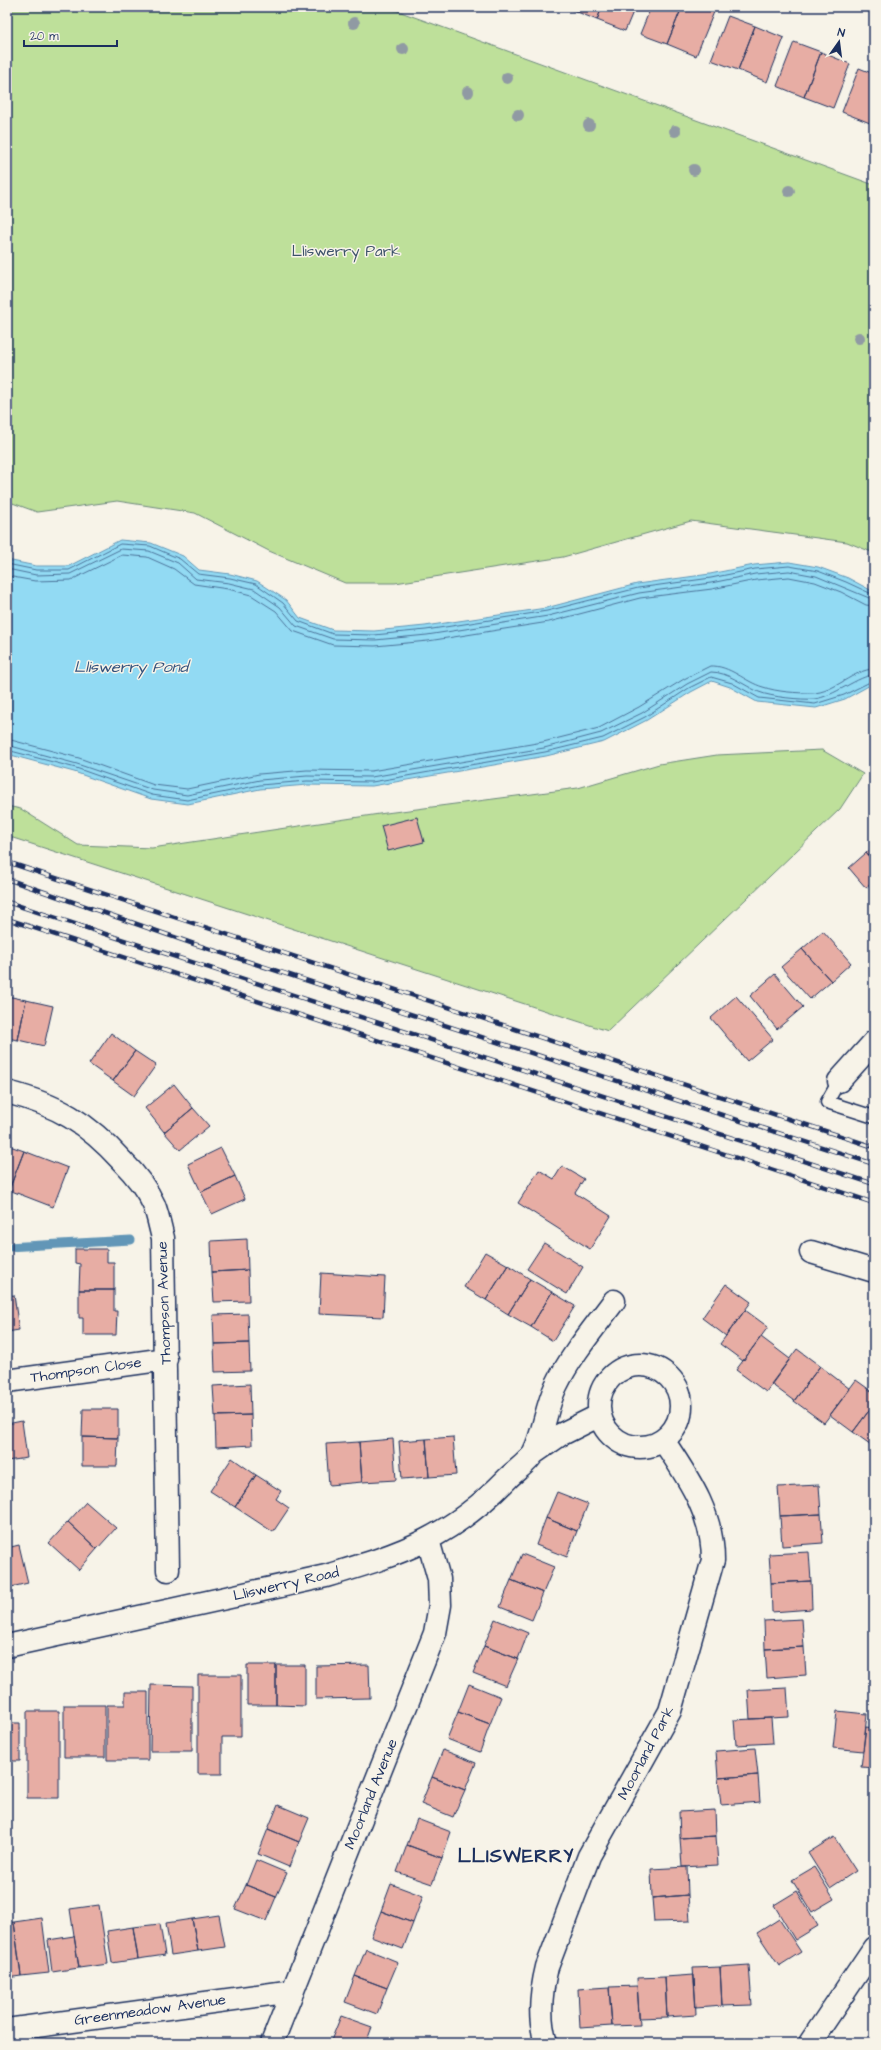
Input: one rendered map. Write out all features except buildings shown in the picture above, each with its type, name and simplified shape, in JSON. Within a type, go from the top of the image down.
[{"type":"street","points":[[839,1081],[874,1042]]},
{"type":"street","name":"Thompson Avenue","points":[[7,1092],[30,1098],[58,1109],[84,1124],[107,1144],[141,1182],[154,1206],[163,1238],[168,1570]]},
{"type":"street","points":[[811,1252],[874,1271]]},
{"type":"street","name":"Lliswerry Road","points":[[534,1453],[550,1402],[565,1369],[614,1301]]},
{"type":"street","name":"Thompson Close","points":[[7,1381],[166,1358]]},
{"type":"street","points":[[635,1365],[648,1366],[661,1371],[672,1380],[679,1392],[681,1405],[679,1419],[673,1431],[662,1440],[648,1446],[632,1446],[618,1440],[606,1430],[600,1415],[599,1402],[603,1388],[610,1377],[622,1369],[635,1365]]},
{"type":"street","name":"Lliswerry Road","points":[[7,1646],[326,1576],[376,1561],[428,1540],[459,1522],[489,1498],[534,1453],[560,1435],[600,1415]]},
{"type":"street","name":"Moorland Park","points":[[546,2043],[542,2023],[541,2004],[542,1986],[547,1967],[589,1856],[670,1711],[713,1560],[713,1542],[710,1525],[697,1495],[662,1440]]},
{"type":"street","name":"Moorland Avenue","points":[[272,2043],[435,1633],[440,1605],[439,1579],[428,1540]]},
{"type":"street","points":[[810,2043],[874,1948]]},
{"type":"street","name":"Greenmeadow Avenue","points":[[7,2030],[293,1991]]},
{"type":"lane","points":[[839,1081],[827,1102],[874,1117]]},
{"type":"green space","name":"Lliswerry Park","points":[[7,7],[387,7],[874,185],[874,553],[847,542],[691,521],[563,557],[395,583],[345,583],[269,551],[195,513],[117,501],[37,512],[7,501]]},
{"type":"green space","points":[[822,750],[863,774],[840,809],[608,1031],[7,836],[7,806],[21,809],[78,845],[152,848],[386,813],[578,788],[659,764],[717,755]]},
{"type":"water","name":"Lliswerry Pond","points":[[120,540],[151,543],[183,556],[199,570],[230,574],[257,581],[286,600],[300,618],[333,630],[374,631],[425,626],[546,608],[637,584],[710,574],[754,565],[789,562],[818,567],[848,578],[874,592],[874,683],[845,699],[816,708],[757,702],[730,687],[712,681],[691,692],[647,720],[604,742],[546,756],[372,786],[307,785],[260,789],[188,804],[151,799],[74,772],[7,754],[7,560],[36,566],[69,566]]},
{"type":"waterway","points":[[7,1247],[131,1240]]},
{"type":"railway","points":[[7,862],[874,1147]]},
{"type":"railway","points":[[7,879],[194,944],[874,1164]]},
{"type":"railway","points":[[7,902],[874,1184]]},
{"type":"railway","points":[[7,919],[874,1203]]},
{"type":"district","name":"LLISWERRY","points":[[516,1856]]}]
